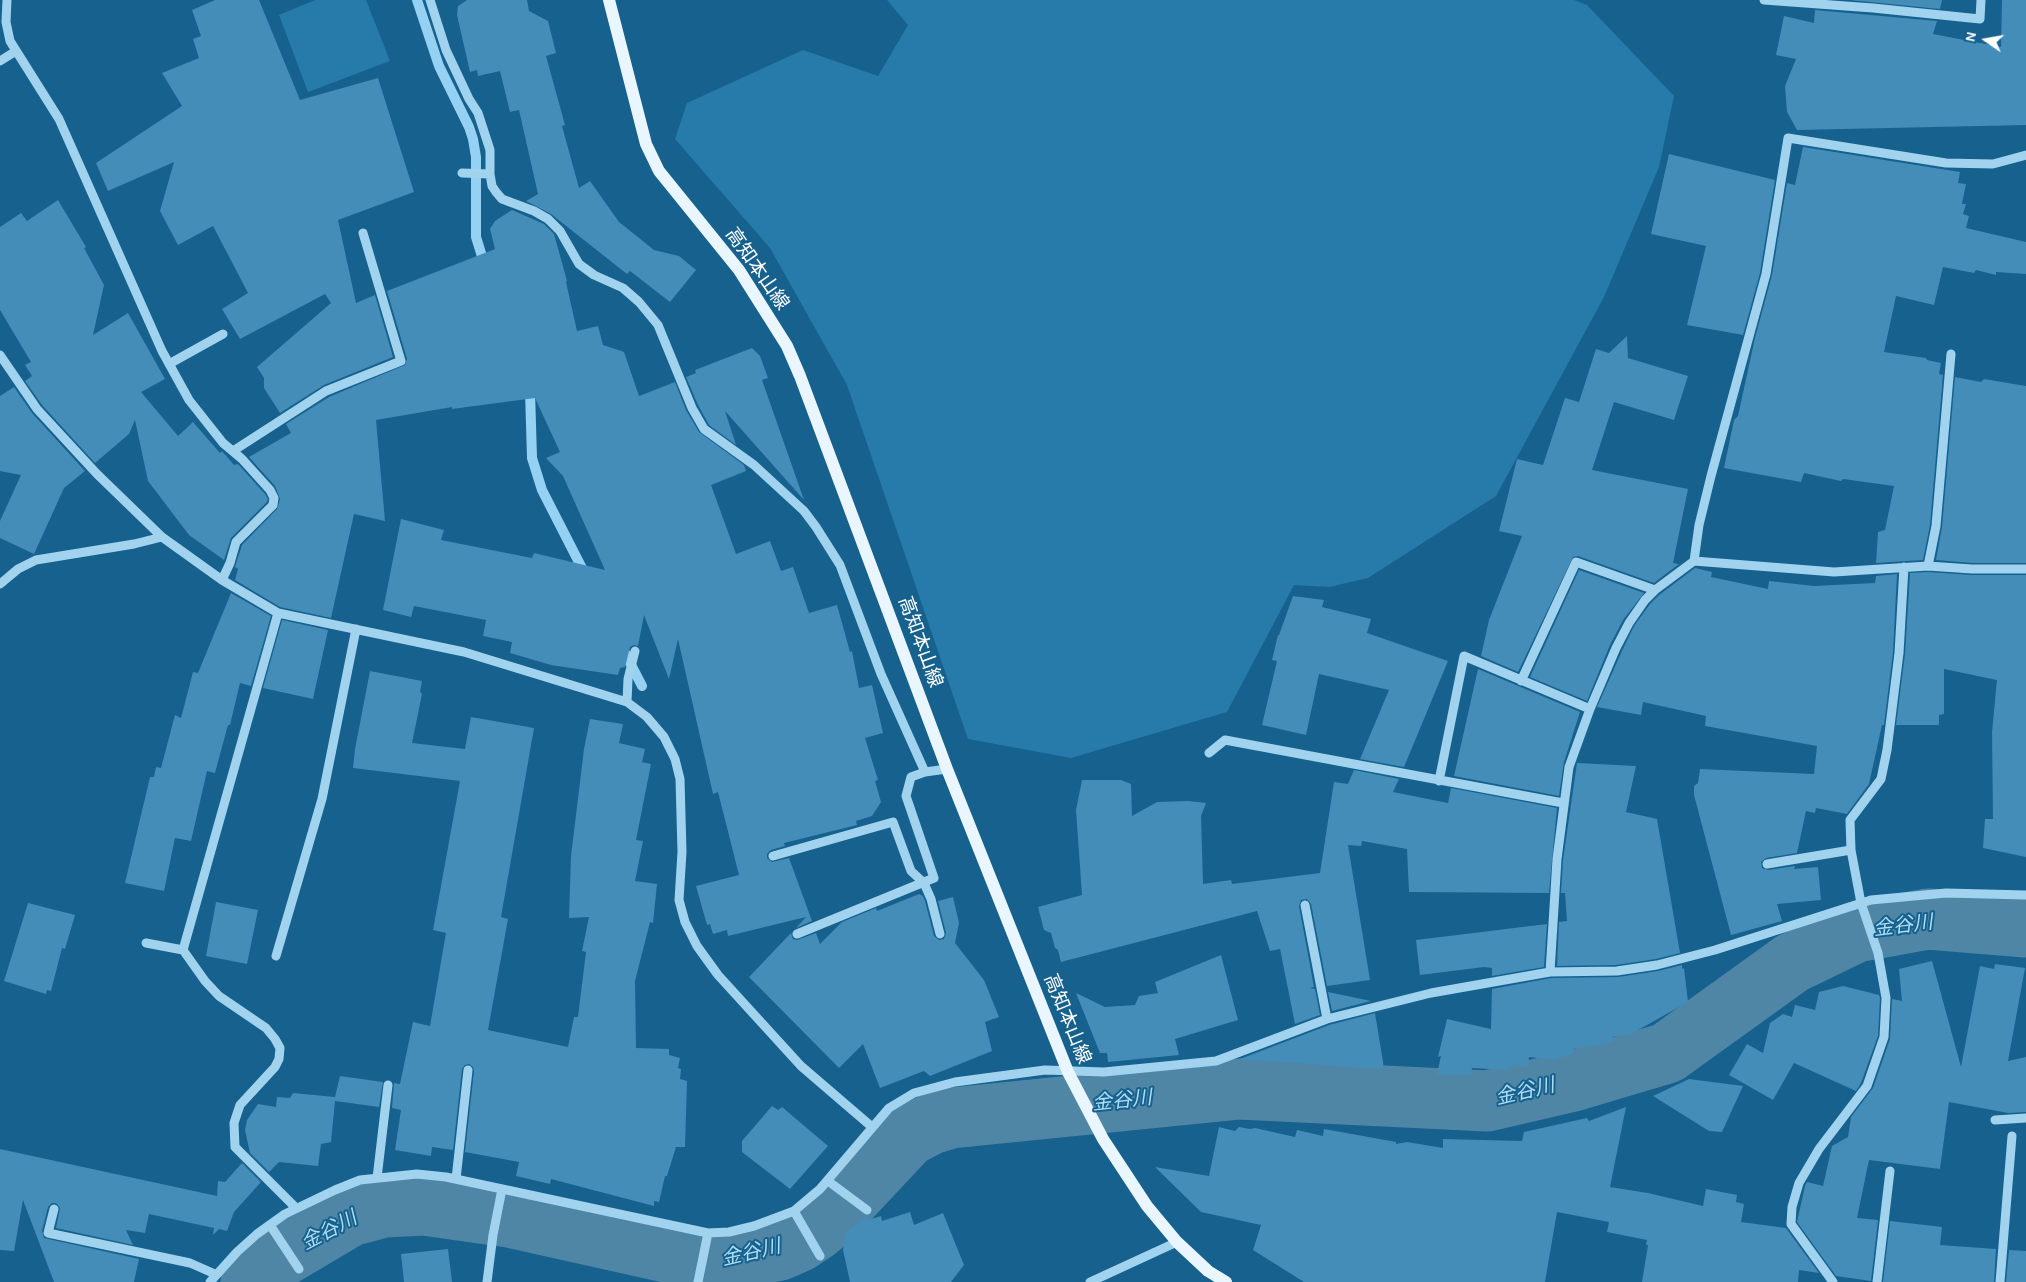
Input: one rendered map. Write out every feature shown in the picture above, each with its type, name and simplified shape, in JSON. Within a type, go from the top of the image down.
[{"type":"main road","name":"高知本山線","points":[[609,0],[646,144],[659,171],[739,270],[786,346],[800,376],[947,769],[1074,1085],[1123,1172],[1146,1206],[1176,1242],[1208,1271],[1226,1282]]},
{"type":"street","points":[[6,0],[6,22],[10,41],[59,119],[169,364],[189,400],[223,443],[264,484],[274,498],[273,505],[264,516],[236,542],[230,563],[222,580]]},
{"type":"street","points":[[430,0],[446,50],[468,99],[478,113],[490,150],[487,174],[492,186],[502,199],[534,211],[548,220],[560,231],[580,264],[594,275],[623,288],[639,302],[658,325],[692,408],[704,429],[754,465],[804,511],[816,527],[840,565],[882,674],[925,772]]},
{"type":"street","points":[[1764,0],[1874,4],[1980,19],[1981,0]]},
{"type":"street","points":[[0,61],[16,51]]},
{"type":"street","points":[[1694,561],[1699,525],[1711,476],[1766,274],[1788,138],[1946,163],[1993,164],[2026,155]]},
{"type":"street","points":[[462,173],[487,174]]},
{"type":"street","points":[[233,451],[326,391],[401,360],[363,233]]},
{"type":"street","points":[[169,364],[223,334]]},
{"type":"street","points":[[1928,566],[1936,526],[1951,354]]},
{"type":"street","points":[[0,355],[37,409],[97,474],[162,536],[222,580],[278,613],[464,652],[627,702],[646,717],[664,737],[675,759],[680,780],[682,852],[679,900],[685,922],[697,946],[718,975],[801,1066],[872,1127]]},
{"type":"street","points":[[0,584],[18,569],[36,560],[134,544],[162,536]]},
{"type":"street","points":[[1550,972],[1556,859],[1569,766],[1604,675],[1629,623],[1655,590],[1694,561],[1834,572],[1928,566],[1972,569],[2026,569]]},
{"type":"street","points":[[1521,680],[1576,562],[1655,590]]},
{"type":"street","points":[[1833,1282],[1791,1224],[1792,1207],[1799,1183],[1819,1149],[1867,1086],[1884,1037],[1886,998],[1878,954],[1861,903],[1850,850],[1850,820],[1881,779],[1887,750],[1899,653],[1904,567]]},
{"type":"street","points":[[183,950],[278,613]]},
{"type":"street","points":[[276,956],[322,799],[356,629]]},
{"type":"street","points":[[627,702],[628,679],[635,651]]},
{"type":"street","points":[[1439,781],[1464,656],[1590,709]]},
{"type":"street","points":[[1209,753],[1225,740],[1563,803]]},
{"type":"street","points":[[797,934],[934,878],[906,796],[911,777],[925,772],[947,769]]},
{"type":"street","points":[[773,856],[893,822],[911,871],[924,883],[931,899],[940,934]]},
{"type":"street","points":[[1768,864],[1850,850]]},
{"type":"street","points":[[54,1209],[48,1233],[190,1263],[212,1278],[250,1240],[296,1208],[360,1180],[418,1174],[456,1179],[501,1193],[707,1238],[754,1226],[794,1211],[828,1180],[889,1108],[914,1092],[955,1082],[1036,1072],[1104,1072],[1216,1061],[1327,1019],[1431,993],[1550,972],[1617,971],[1656,965],[1715,950],[1861,903],[1946,893],[2026,895]]},
{"type":"street","points":[[1305,905],[1327,1019]]},
{"type":"street","points":[[146,943],[183,950],[205,981],[219,996],[266,1028],[275,1039],[280,1048],[279,1059],[275,1067],[240,1105],[234,1123],[235,1147],[296,1208]]},
{"type":"street","points":[[456,1179],[468,1070]]},
{"type":"street","points":[[377,1178],[388,1085]]},
{"type":"street","points":[[1995,1120],[2026,1118]]},
{"type":"street","points":[[2000,1282],[2012,1136]]},
{"type":"street","points":[[1877,1282],[1890,1171]]},
{"type":"street","points":[[828,1180],[867,1210]]},
{"type":"street","points":[[487,1282],[501,1193]]},
{"type":"street","points":[[794,1211],[820,1256]]},
{"type":"street","points":[[270,1225],[299,1269]]},
{"type":"street","points":[[698,1282],[707,1238]]},
{"type":"street","points":[[1090,1282],[1176,1242]]},
{"type":"shaded area","points":[[315,0],[366,0],[390,61],[308,92],[279,15]]},
{"type":"shaded area","points":[[887,0],[1574,0],[1587,5],[1674,96],[1659,167],[1604,297],[1496,496],[1368,578],[1329,587],[1294,585],[1227,712],[1071,758],[968,739],[847,385],[770,248],[675,139],[687,103],[803,50],[878,76],[908,25]]},
{"type":"building","points":[[215,0],[259,0],[300,100],[378,78],[414,192],[338,220],[356,303],[375,295],[393,357],[324,385],[280,413],[264,388],[264,378],[257,367],[331,303],[325,294],[240,339],[222,309],[248,293],[213,226],[178,245],[160,211],[174,162],[108,191],[96,163],[182,106],[162,73],[199,58],[193,39],[201,36],[192,10]]},
{"type":"building","points":[[467,0],[527,0],[529,11],[548,21],[556,53],[546,56],[565,125],[562,126],[579,188],[590,181],[619,222],[654,250],[679,256],[696,270],[670,302],[630,271],[627,274],[551,214],[526,201],[538,194],[519,110],[510,112],[500,71],[478,76],[477,70],[470,72],[457,15],[458,6]]},
{"type":"building","points":[[1849,0],[1942,0],[1940,9]]},
{"type":"building","points":[[2002,0],[2026,0],[2026,125],[1797,130],[1787,112],[1785,86],[1796,59],[1776,55],[1784,16],[1814,23],[1815,10],[1937,21],[1933,34],[2001,47]]},
{"type":"building","points":[[1803,147],[1960,172],[1958,183],[1966,184],[1962,204],[1966,204],[1963,214],[1969,216],[1966,228],[2026,242],[2026,274],[1996,272],[1996,275],[1976,270],[1974,273],[1943,267],[1934,305],[1896,296],[1884,352],[1926,358],[1927,360],[1941,363],[1939,374],[1943,375],[1930,525],[1923,560],[1876,563],[1878,532],[1885,530],[1894,486],[1843,479],[1841,481],[1804,473],[1801,482],[1724,468],[1734,420],[1738,416],[1755,338],[1772,275],[1787,183],[1795,185]]},
{"type":"building","points":[[1669,154],[1775,180],[1760,273],[1743,335],[1687,325],[1706,246],[1651,234]]},
{"type":"building","points":[[58,200],[86,247],[84,248],[104,285],[93,335],[128,313],[165,379],[141,392],[178,436],[193,422],[220,453],[222,451],[234,465],[238,464],[268,499],[231,538],[224,560],[189,535],[148,481],[135,420],[129,434],[95,463],[42,405],[25,381],[32,376],[25,365],[31,362],[0,310],[0,227],[21,213],[27,221]]},
{"type":"building","points":[[512,210],[544,224],[554,234],[567,281],[577,331],[598,326],[603,345],[624,352],[639,396],[675,382],[686,410],[699,432],[744,465],[746,471],[711,485],[736,554],[770,541],[781,571],[793,567],[809,613],[837,605],[850,652],[852,651],[859,688],[872,685],[883,733],[865,738],[878,780],[875,781],[881,802],[872,816],[856,821],[857,825],[784,843],[785,846],[771,850],[767,854],[767,858],[772,862],[789,858],[812,921],[796,928],[806,917],[728,936],[727,930],[713,934],[710,924],[707,925],[696,886],[739,875],[718,792],[713,794],[678,639],[669,679],[644,615],[638,646],[630,647],[625,667],[620,668],[618,675],[551,665],[510,653],[512,642],[483,636],[486,620],[414,606],[411,617],[383,610],[401,519],[444,530],[441,540],[532,558],[534,553],[605,570],[563,476],[546,458],[560,452],[535,398],[452,409],[452,407],[376,420],[385,521],[354,514],[331,618],[280,607],[235,580],[238,569],[235,567],[242,545],[277,509],[280,499],[275,486],[249,457],[291,433],[286,424],[329,397],[405,365],[407,359],[387,291],[495,249],[490,229],[495,221]]},
{"type":"building","points":[[1627,336],[1628,358],[1688,376],[1674,420],[1614,402],[1592,470],[1688,489],[1673,563],[1679,564],[1654,583],[1578,556],[1573,557],[1518,672],[1481,656],[1489,620],[1522,536],[1499,531],[1517,459],[1543,465],[1565,398],[1579,402],[1596,349],[1609,353]]},
{"type":"building","points":[[752,348],[760,356],[768,378],[762,380],[804,500],[725,411],[736,445],[709,425],[686,377],[696,373],[695,370]]},
{"type":"building","points":[[1955,377],[1981,382],[1984,379],[2026,386],[2026,563],[1972,563],[1936,560],[1942,527]]},
{"type":"building","points":[[14,387],[32,413],[85,471],[64,488],[34,554],[0,538],[0,521],[21,475],[0,471],[0,396]]},
{"type":"building","points":[[1695,568],[1712,572],[1711,577],[1768,589],[1769,581],[1814,586],[1875,583],[1876,576],[1897,574],[1893,652],[1884,725],[1882,725],[1869,784],[1847,814],[1816,808],[1815,813],[1806,811],[1797,853],[1766,858],[1761,862],[1762,868],[1768,870],[1795,866],[1794,869],[1818,867],[1821,900],[1777,904],[1782,921],[1731,935],[1694,795],[1694,786],[1698,783],[1700,769],[1814,774],[1817,746],[1705,726],[1706,716],[1643,702],[1641,715],[1597,707],[1634,626],[1659,595]]},
{"type":"building","points":[[1579,570],[1644,593],[1623,620],[1610,645],[1587,701],[1530,677]]},
{"type":"building","points":[[1928,572],[1972,575],[2026,575],[2026,857],[1983,848],[1985,819],[1993,819],[1992,732],[1997,680],[1944,669],[1944,714],[1939,715],[1939,725],[1896,725],[1905,654],[1910,573]]},
{"type":"building","points":[[231,593],[271,616],[251,686],[240,683],[230,725],[228,725],[215,773],[207,771],[191,841],[175,838],[164,891],[125,883],[150,777],[154,777],[156,767],[161,768],[175,715],[181,718],[193,672],[198,673]]},
{"type":"building","points":[[1293,596],[1324,600],[1322,607],[1371,619],[1367,633],[1448,661],[1404,767],[1360,759],[1389,690],[1319,674],[1306,735],[1262,725],[1277,661],[1272,660],[1278,635]]},
{"type":"building","points":[[282,620],[328,630],[313,699],[263,688]]},
{"type":"building","points":[[1478,669],[1580,712],[1564,762],[1559,796],[1454,776]]},
{"type":"building","points":[[370,671],[422,681],[420,692],[422,694],[412,743],[465,749],[471,717],[534,728],[501,917],[508,919],[488,1030],[568,1047],[574,1017],[578,1017],[586,952],[582,951],[589,917],[569,918],[571,856],[584,749],[590,719],[623,724],[619,743],[645,749],[642,762],[651,764],[636,840],[643,841],[635,881],[657,884],[653,923],[650,922],[635,981],[636,1048],[669,1049],[669,1055],[680,1058],[678,1068],[681,1069],[680,1079],[687,1081],[685,1147],[676,1147],[667,1176],[665,1176],[659,1202],[654,1201],[654,1206],[551,1179],[550,1184],[516,1176],[519,1162],[465,1152],[474,1071],[473,1067],[469,1064],[465,1065],[462,1069],[453,1150],[432,1147],[431,1156],[395,1150],[401,1110],[392,1108],[394,1083],[400,1084],[413,1022],[430,1026],[446,933],[433,930],[460,781],[353,768]]},
{"type":"building","points":[[1577,763],[1636,766],[1626,812],[1657,819],[1680,953],[1616,965],[1557,966],[1559,922],[1567,921],[1565,893],[1561,893],[1563,860]]},
{"type":"building","points":[[1354,770],[1399,779],[1393,792],[1448,803],[1451,788],[1557,808],[1549,893],[1409,892],[1407,849],[1362,841],[1361,846],[1348,845],[1370,980],[1327,986],[1311,904],[1307,899],[1301,900],[1299,906],[1314,987],[1310,988],[1315,989],[1320,1015],[1295,1024],[1280,949],[1270,951],[1257,911],[1061,962],[1051,933],[1044,930],[1038,907],[1082,895],[1076,810],[1082,780],[1121,780],[1131,784],[1132,816],[1157,802],[1188,801],[1206,803],[1201,816],[1203,884],[1231,880],[1232,884],[1320,873],[1334,782],[1348,784]]},
{"type":"building","points":[[919,894],[923,896],[925,901],[934,936],[939,940],[944,939],[946,933],[938,901],[953,897],[959,923],[955,943],[984,980],[999,1017],[985,1022],[992,1051],[930,1076],[924,1071],[880,1088],[863,1044],[839,1068],[749,977],[791,933],[793,939],[797,940],[816,933],[820,944],[842,922],[876,908],[877,911]]},
{"type":"building","points":[[216,902],[258,910],[247,964],[206,956]]},
{"type":"building","points":[[28,903],[75,915],[65,949],[62,948],[51,991],[47,990],[46,994],[4,981]]},
{"type":"building","points":[[1547,924],[1544,967],[1492,976],[1492,968],[1484,967],[1420,975],[1416,940]]},
{"type":"building","points":[[1221,955],[1238,1020],[1175,1039],[1179,1055],[1108,1062],[1107,1053],[1100,1053],[1076,993],[1105,1007],[1135,1005],[1139,996],[1158,993],[1155,982]]},
{"type":"building","points":[[1932,961],[1961,1067],[1980,966],[1994,969],[1995,964],[2025,968],[2008,1061],[2026,1057],[2026,1112],[2008,1113],[1949,1102],[1940,1169],[1869,1160],[1857,1218],[1878,1220],[1871,1281],[1836,1276],[1797,1222],[1805,1186],[1807,1182],[1823,1186],[1832,1146],[1848,1137],[1851,1117],[1873,1088],[1890,1039],[1892,999],[1902,1001],[1899,969]]},
{"type":"building","points":[[1682,965],[1688,1002],[1631,1034],[1612,1037],[1613,1042],[1573,1049],[1572,1054],[1553,1060],[1529,1057],[1528,1067],[1513,1064],[1507,1070],[1472,1068],[1471,1075],[1437,1074],[1441,1056],[1438,1057],[1447,1019],[1491,1029],[1492,989],[1551,978],[1618,977]]},
{"type":"building","points":[[1843,986],[1879,995],[1880,998],[1878,1036],[1861,1083],[1856,1091],[1794,1063],[1773,1100],[1729,1075],[1747,1044],[1763,1053],[1770,1023],[1783,1014],[1792,1017],[1795,1005],[1815,1010],[1819,992]]},
{"type":"building","points":[[1328,992],[1371,1001],[1332,1011]]},
{"type":"building","points":[[1375,1013],[1384,1068],[1240,1059],[1329,1025]]},
{"type":"building","points":[[340,1076],[383,1082],[379,1107],[335,1101],[331,1142],[321,1144],[318,1166],[279,1162],[269,1172],[250,1153],[245,1130],[247,1120],[258,1104],[276,1107],[277,1097],[290,1098],[293,1093],[335,1097]]},
{"type":"building","points":[[1689,1079],[1743,1086],[1722,1132],[1709,1131],[1653,1096]]},
{"type":"building","points":[[772,1106],[778,1110],[782,1107],[828,1146],[790,1189],[742,1152],[742,1141]]},
{"type":"building","points":[[1626,1107],[1610,1187],[1648,1193],[1703,1206],[1706,1189],[1737,1195],[1736,1202],[1744,1204],[1741,1222],[1786,1228],[1819,1273],[1799,1270],[1798,1282],[1642,1282],[1648,1245],[1646,1245],[1647,1240],[1607,1232],[1609,1222],[1557,1212],[1545,1282],[1304,1282],[1253,1250],[1261,1225],[1201,1212],[1155,1167],[1209,1176],[1219,1127],[1235,1131],[1239,1127],[1255,1128],[1295,1137],[1297,1130],[1323,1136],[1324,1129],[1396,1142],[1396,1144],[1407,1142],[1443,1148],[1443,1139],[1522,1141],[1524,1132],[1587,1118],[1589,1121]]},
{"type":"building","points":[[0,1149],[217,1196],[218,1181],[225,1182],[242,1163],[261,1182],[234,1212],[227,1231],[219,1229],[213,1235],[214,1228],[149,1214],[145,1233],[126,1230],[133,1245],[56,1228],[60,1208],[56,1203],[52,1203],[48,1207],[42,1231],[44,1238],[139,1259],[134,1282],[54,1282],[23,1200],[14,1251],[0,1250]]},
{"type":"building","points":[[910,1212],[914,1225],[943,1213],[964,1265],[951,1282],[850,1282],[843,1250],[846,1233],[866,1216],[868,1220],[881,1216],[882,1221]]},
{"type":"building","points":[[1890,1221],[1942,1227],[1940,1245],[1996,1249],[1994,1282],[1883,1282]]},
{"type":"building","points":[[448,1249],[452,1282],[404,1282],[401,1254]]},
{"type":"building","points":[[2009,1250],[2026,1251],[2026,1282],[2006,1282]]},
{"type":"waterway","points":[[417,0],[439,66],[473,139],[476,157],[476,237],[485,266]]},
{"type":"waterway","points":[[528,385],[530,391],[532,458],[542,490],[586,576]]},
{"type":"waterway","points":[[622,647],[642,686]]},
{"type":"waterway","name":"金谷川","points":[[251,1282],[274,1261],[350,1216],[384,1207],[424,1205],[509,1217],[711,1262],[739,1259],[780,1250],[798,1242],[834,1215],[908,1136],[931,1124],[951,1118],[1240,1089],[1487,1101],[1573,1081],[1667,1053],[1792,963],[1856,932],[1928,919],[2026,927]]},
{"type":"waterway","points":[[886,1128],[908,1136]]}]
